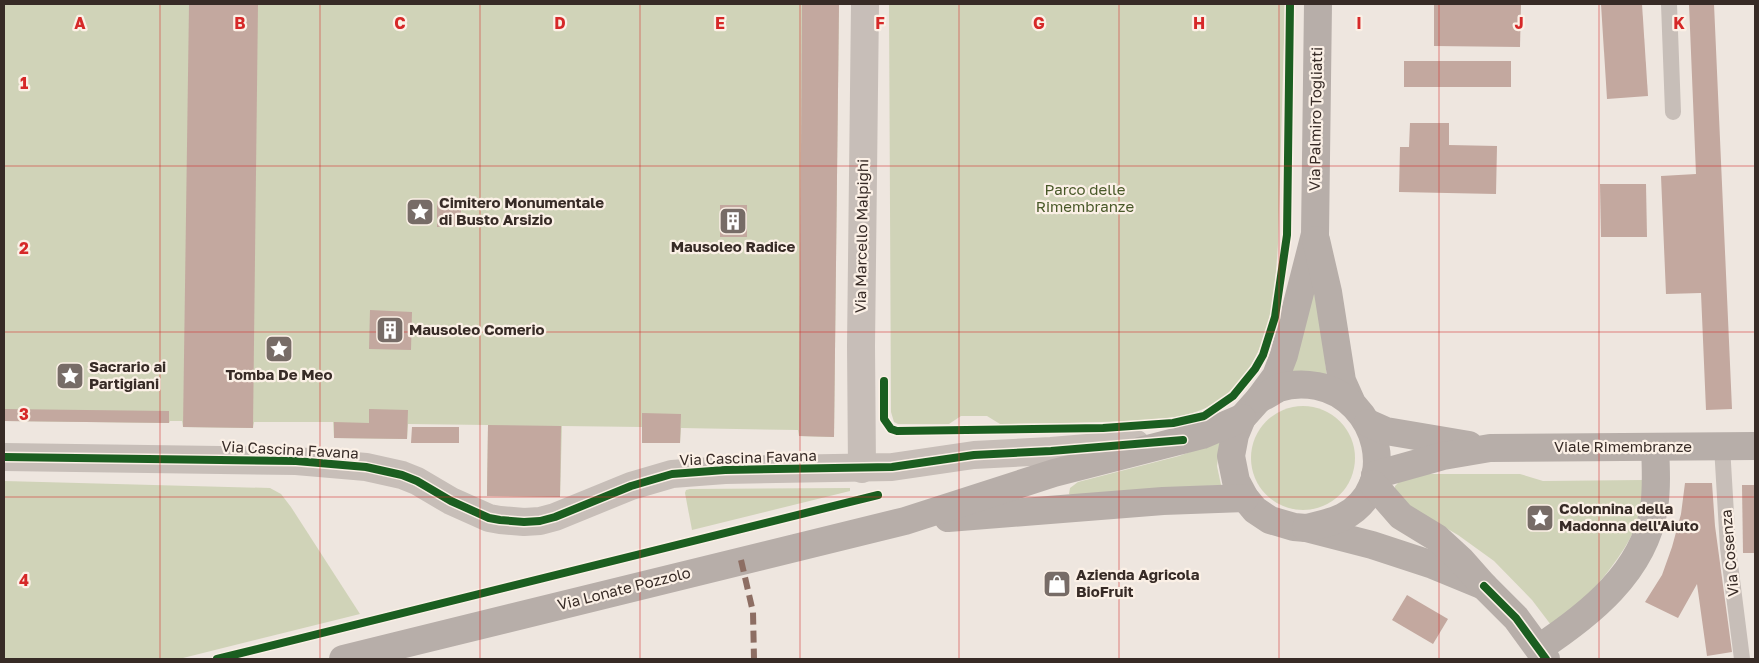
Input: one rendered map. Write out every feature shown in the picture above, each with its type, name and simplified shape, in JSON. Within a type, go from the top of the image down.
[{"type":"street","name":"Via Marcello Malpighi","points":[[862,468],[861,346],[865,4]]},
{"type":"street","name":"Via Palmiro Togliatti","points":[[1315,234],[1318,4]]},
{"type":"street","points":[[1306,528],[1327,523],[1344,516],[1359,504],[1368,494],[1374,479],[1376,458],[1375,441],[1368,423],[1351,401],[1342,381],[1328,292],[1315,234]]},
{"type":"street","points":[[1315,234],[1284,355],[1276,376],[1251,409],[1235,435],[1231,456],[1236,481],[1245,498],[1255,510],[1270,520],[1393,551],[1484,586]]},
{"type":"street","points":[[904,521],[1054,473],[1202,435],[1251,409],[1280,388],[1305,384],[1330,388],[1351,401]]},
{"type":"street","points":[[1368,423],[1386,431],[1490,448]]},
{"type":"street","name":"Via Cascina Favana","points":[[4,458],[296,461],[366,467],[402,475],[417,481],[451,501],[489,518],[524,522],[540,521],[555,517],[631,486],[672,474],[724,470],[892,467],[974,455],[1051,451],[1183,440]]},
{"type":"street","name":"Viale Rimembranze","points":[[1490,448],[1755,446]]},
{"type":"street","points":[[1374,479],[1401,516],[1437,538],[1449,548],[1516,618],[1542,654],[1597,604],[1615,585],[1637,555],[1644,542],[1654,509],[1657,474],[1655,447]]},
{"type":"street","points":[[1374,479],[1442,456],[1490,448]]},
{"type":"street","points":[[904,521],[1163,501],[1245,498]]},
{"type":"street","name":"Via Lonate Pozzolo","points":[[343,659],[904,521]]},
{"type":"lane","points":[[1669,4],[1673,112]]},
{"type":"lane","name":"Via Cosenza","points":[[1722,446],[1728,548],[1742,659]]},
{"type":"green space","name":"Cimitero Monumentale di Busto Arsizio","points":[[4,4],[839,4],[834,437],[799,436],[798,430],[681,428],[680,443],[642,443],[642,427],[562,426],[560,497],[487,496],[488,425],[408,424],[407,439],[334,438],[333,422],[254,422],[253,428],[183,427],[182,421],[170,421],[169,423],[4,421]]},
{"type":"green space","name":"Parco delle Rimembranze","points":[[889,4],[1285,4],[1278,244],[1273,300],[1261,346],[1249,369],[1233,389],[1213,405],[1193,413],[1148,420],[1000,424],[987,416],[961,416],[949,424],[898,424],[894,422],[891,412]]},
{"type":"green space","points":[[1308,293],[1318,293],[1327,378],[1292,375]]},
{"type":"green space","points":[[1303,406],[1323,410],[1340,421],[1351,438],[1355,458],[1351,478],[1340,495],[1323,506],[1303,510],[1283,506],[1266,495],[1255,478],[1251,458],[1255,438],[1266,421],[1283,410]]},
{"type":"green space","points":[[1220,441],[1217,466],[1221,485],[1073,496],[1069,494],[1070,488],[1078,482],[1179,456]]},
{"type":"green space","points":[[1428,474],[1520,474],[1543,481],[1643,480],[1642,499],[1635,529],[1611,568],[1585,597],[1551,625],[1532,600],[1494,561],[1458,535],[1410,507],[1395,490],[1395,486],[1400,481]]},
{"type":"green space","points":[[4,481],[270,488],[281,494],[291,507],[360,614],[179,659],[4,659]]},
{"type":"green space","points":[[850,488],[850,491],[692,530],[685,493],[686,490],[690,489]]},
{"type":"building","points":[[189,4],[258,4],[253,428],[183,427]]},
{"type":"building","points":[[802,4],[839,4],[834,437],[799,436]]},
{"type":"building","points":[[1434,4],[1521,4],[1520,47],[1434,46]]},
{"type":"building","points":[[1601,4],[1642,4],[1648,96],[1607,99]]},
{"type":"building","points":[[1689,4],[1714,4],[1732,409],[1706,410],[1701,293],[1666,294],[1661,176],[1696,174]]},
{"type":"building","points":[[1404,61],[1511,61],[1511,87],[1404,87]]},
{"type":"building","points":[[1410,123],[1449,123],[1449,145],[1497,146],[1496,194],[1399,192],[1400,147],[1409,147]]},
{"type":"building","points":[[1600,184],[1646,184],[1647,237],[1601,237]]},
{"type":"building","points":[[437,201],[461,201],[461,226],[437,227]]},
{"type":"building","name":"Mausoleo Radice","points":[[720,205],[747,205],[747,237],[720,237]]},
{"type":"building","name":"Mausoleo Comerio","points":[[370,310],[412,312],[411,350],[369,349]]},
{"type":"building","points":[[4,409],[169,411],[169,423],[4,421]]},
{"type":"building","points":[[369,409],[408,410],[407,439],[334,438],[334,422],[369,423]]},
{"type":"building","points":[[642,413],[681,414],[680,443],[642,443]]},
{"type":"building","points":[[488,425],[561,426],[560,497],[487,496]]},
{"type":"building","points":[[412,427],[459,427],[459,443],[411,443]]},
{"type":"building","points":[[1685,483],[1712,483],[1715,526],[1732,652],[1707,656],[1697,584],[1678,618],[1645,602],[1662,575],[1672,547],[1681,514]]},
{"type":"building","points":[[1742,485],[1755,485],[1755,553],[1743,553]]},
{"type":"building","points":[[1407,595],[1448,619],[1433,644],[1392,620]]},
{"type":"marked path","points":[[741,560],[753,612],[754,659]]},
{"type":"cycle path","points":[[884,381],[884,419],[891,429],[897,431],[1103,428],[1173,423],[1204,416],[1233,396],[1255,369],[1263,355],[1275,317],[1287,235],[1290,4]]},
{"type":"cycle path","points":[[4,457],[296,461],[366,467],[402,475],[417,481],[451,501],[489,518],[524,522],[540,521],[555,517],[631,486],[672,474],[725,470],[892,467],[974,455],[1051,451],[1183,440]]},
{"type":"cycle path","points":[[217,659],[878,495]]},
{"type":"cycle path","points":[[1484,586],[1516,618],[1546,659]]},
{"type":"place","name":"Cimitero Monumentale di Busto Arsizio","points":[[420,212]]},
{"type":"place","name":"Mausoleo Radice","points":[[733,221]]},
{"type":"place","name":"Mausoleo Comerio","points":[[390,330]]},
{"type":"place","name":"Tomba De Meo","points":[[279,349]]},
{"type":"place","name":"Sacrario ai Partigiani","points":[[70,376]]},
{"type":"place","name":"Colonnina della Madonna dell'Aiuto","points":[[1540,518]]},
{"type":"place","name":"Azienda Agricola BioFruit","points":[[1057,584]]}]
